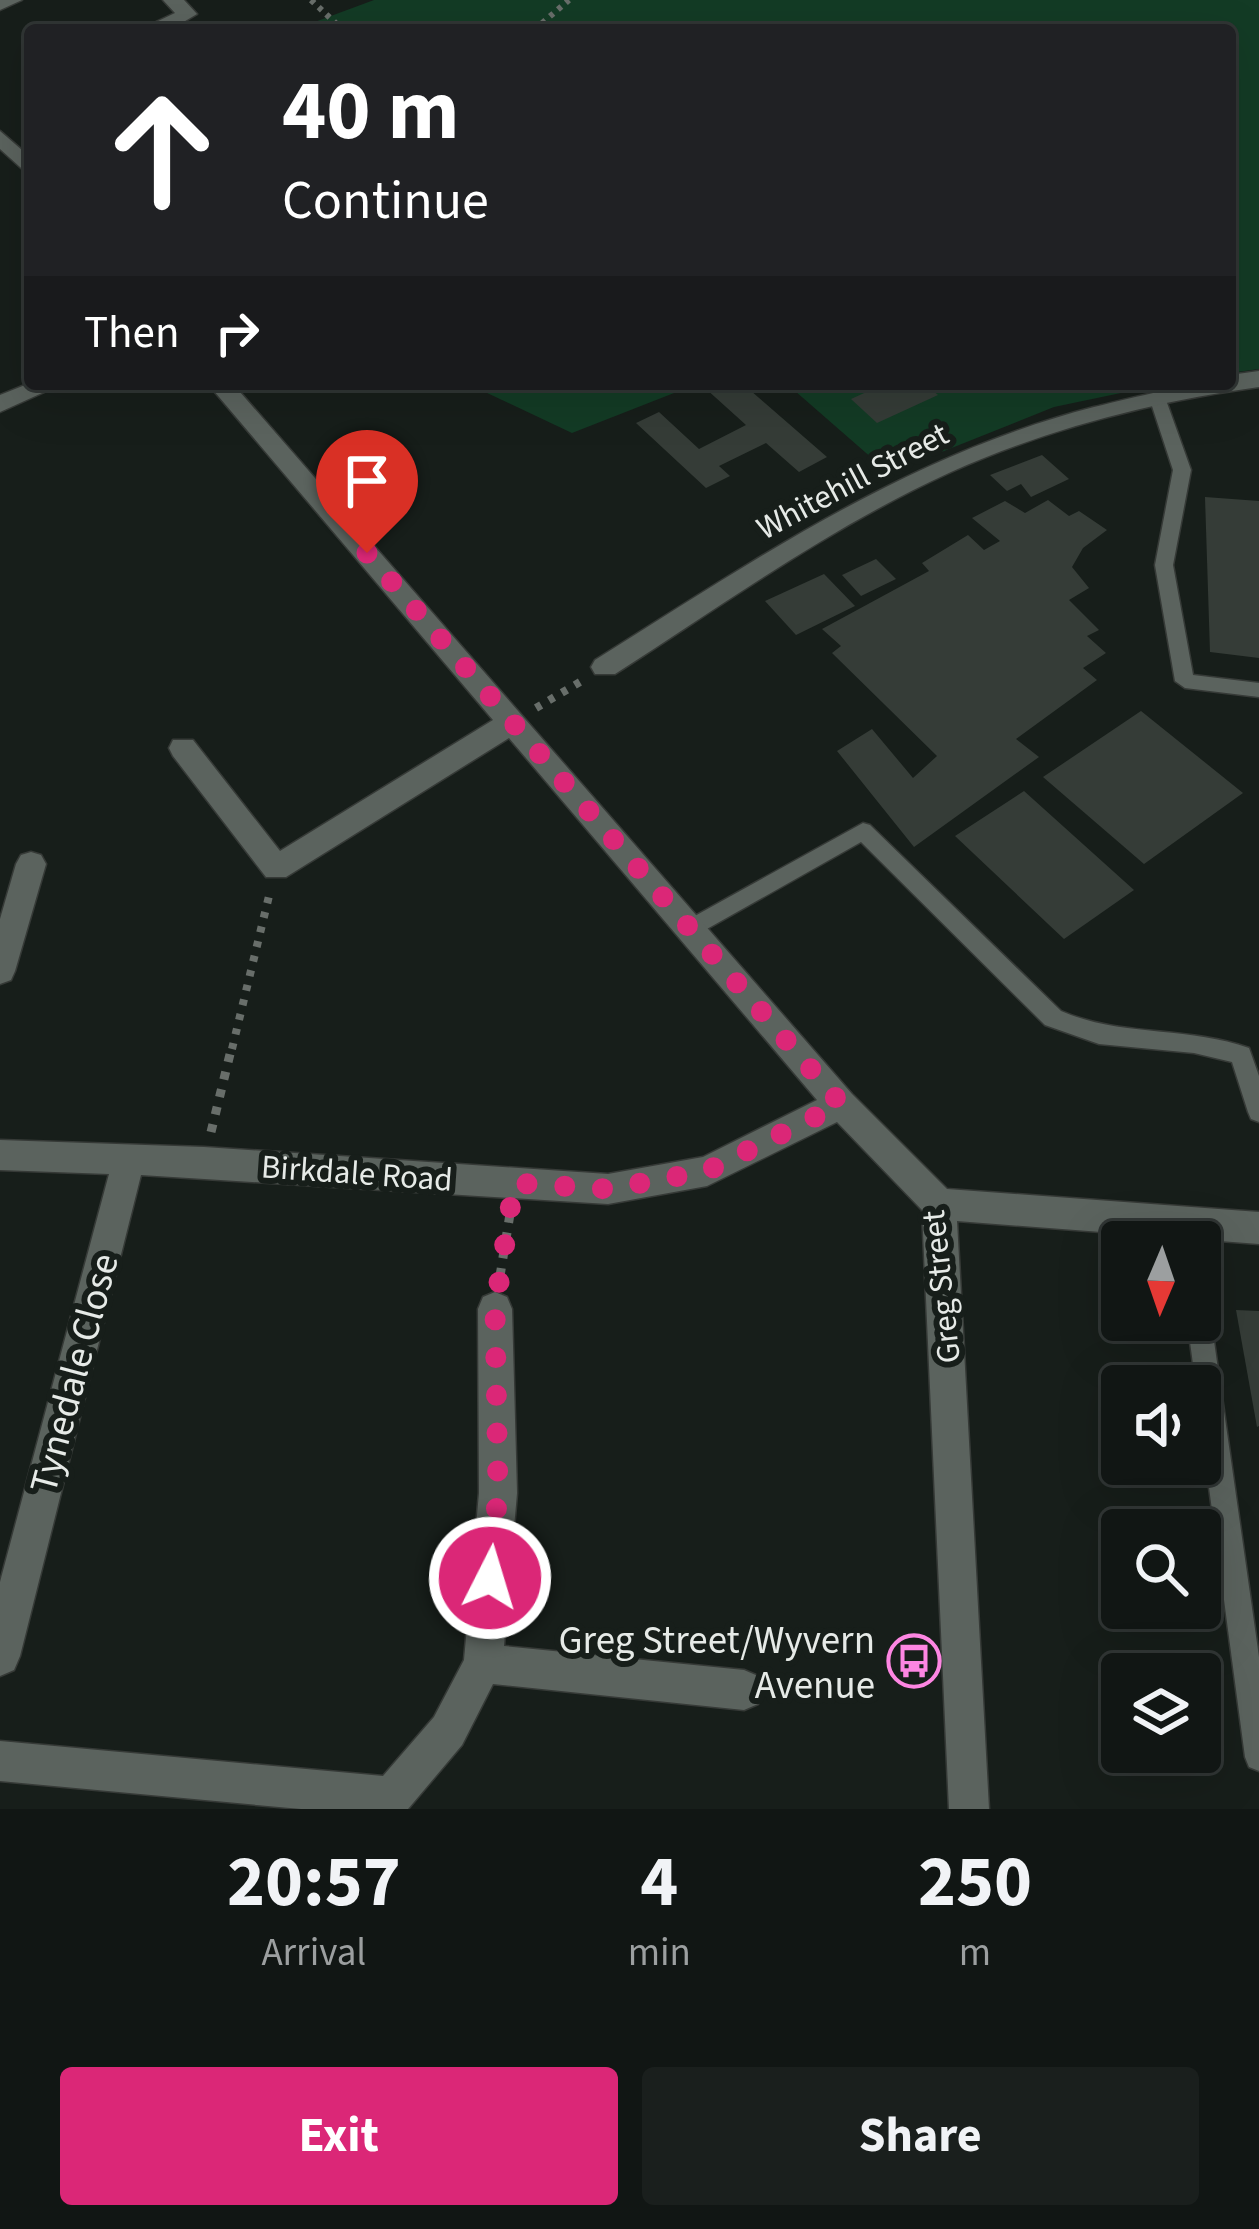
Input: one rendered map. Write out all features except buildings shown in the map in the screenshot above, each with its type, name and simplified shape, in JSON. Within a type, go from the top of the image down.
[{"type":"street","points":[[0,4],[12,0]]},
{"type":"street","points":[[167,24],[188,14],[173,0]]},
{"type":"street","points":[[0,137],[24,163]]},
{"type":"street","points":[[0,404],[35,390]]},
{"type":"street","name":"Greg Street","points":[[225,390],[841,1104],[939,1204],[968,1809]]},
{"type":"street","name":"Whitehill Street","points":[[605,667],[850,515],[945,465],[1058,425],[1201,390]]},
{"type":"street","points":[[183,748],[276,868],[514,721]]},
{"type":"street","points":[[0,971],[31,864]]},
{"type":"street","name":"Birkdale Road","points":[[0,1155],[204,1162],[608,1189],[707,1171],[841,1104]]},
{"type":"street","name":"Tynedale Close","points":[[0,1656],[129,1159]]},
{"type":"street","points":[[939,1204],[1101,1222]]},
{"type":"street","points":[[1221,1230],[1259,1228]]},
{"type":"street","points":[[0,1761],[395,1803],[448,1731],[482,1663],[498,1492],[495,1309]]},
{"type":"street","points":[[482,1663],[744,1690]]},
{"type":"lane","points":[[1158,400],[1182,470],[1164,565],[1186,681],[1259,690]]},
{"type":"lane","points":[[691,928],[863,831],[1053,1018],[1083,1034],[1214,1043],[1241,1055],[1259,1112]]},
{"type":"lane","points":[[1202,1341],[1259,1757]]},
{"type":"path","points":[[311,0],[337,24]]},
{"type":"path","points":[[541,24],[569,0]]},
{"type":"path","points":[[514,721],[605,667]]},
{"type":"path","points":[[204,1162],[276,868]]},
{"type":"path","points":[[495,1309],[514,1183]]},
{"type":"green space","points":[[374,0],[1259,0],[1259,369],[1236,372],[1236,24],[309,24]]},
{"type":"green space","points":[[481,390],[682,390],[572,433]]},
{"type":"green space","points":[[794,390],[1135,390],[1054,407],[889,473]]},
{"type":"place","name":"Greg Street/Wyvern Avenue","points":[[914,1661]]},
{"type":"route","points":[[367,553],[841,1104],[707,1171],[608,1189],[514,1183],[495,1309],[498,1492],[490,1578]]}]
